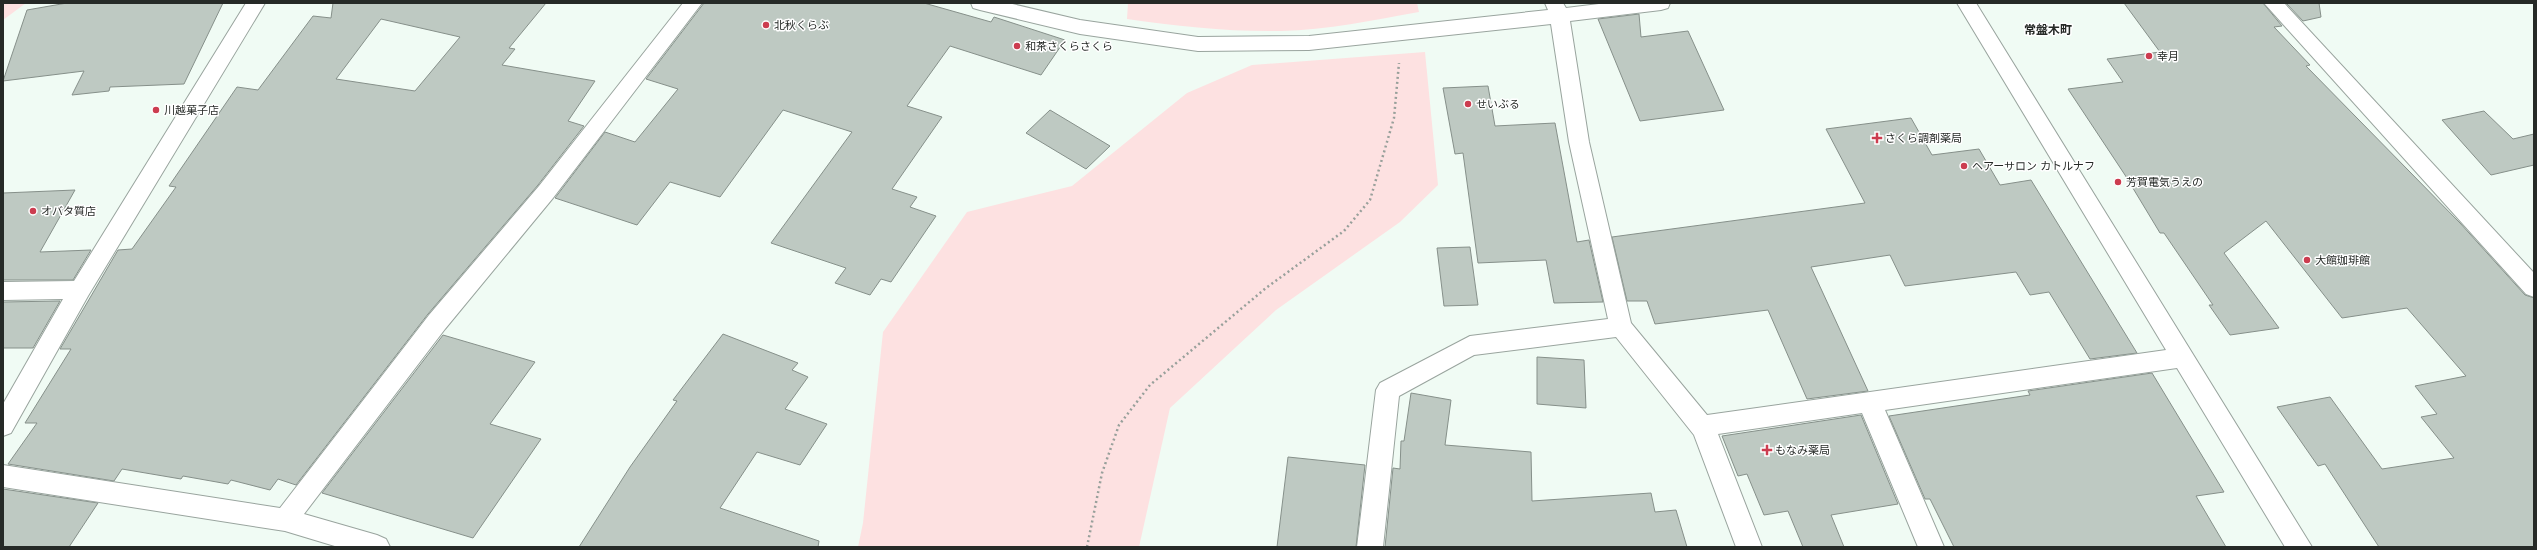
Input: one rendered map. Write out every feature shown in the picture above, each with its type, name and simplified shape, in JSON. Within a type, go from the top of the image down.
[{"type":"street","points":[[3,426],[80,290],[256,3]]},
{"type":"street","points":[[285,520],[437,322],[546,192],[693,3]]},
{"type":"street","points":[[980,3],[1080,26],[1198,44],[1309,43],[1401,34],[1557,9],[1661,3]]},
{"type":"street","points":[[1966,3],[2299,547]]},
{"type":"street","points":[[2273,3],[2534,288]]},
{"type":"street","points":[[1557,9],[1579,142],[1621,327],[1702,426],[1749,547]]},
{"type":"street","points":[[3,291],[80,290]]},
{"type":"street","points":[[1370,547],[1388,390],[1470,346],[1621,327]]},
{"type":"street","points":[[1702,426],[1868,401],[2183,358]]},
{"type":"street","points":[[1868,401],[1931,547]]},
{"type":"street","points":[[3,476],[285,520],[377,547]]},
{"type":"path","points":[[1087,547],[1102,473],[1119,425],[1150,385],[1266,288],[1344,231],[1370,200],[1394,118],[1401,34]]},
{"type":"shaded area","points":[[3,3],[26,3],[3,20]]},
{"type":"shaded area","points":[[1128,3],[1417,3],[1419,12],[1316,29],[1242,31],[1127,19]]},
{"type":"shaded area","points":[[1425,52],[1438,185],[1400,222],[1276,310],[1170,408],[1139,547],[858,547],[863,523],[883,332],[967,212],[1072,186],[1187,93],[1252,65]]},
{"type":"building","points":[[67,3],[223,3],[184,84],[110,87],[109,91],[72,95],[84,71],[3,81],[27,10]]},
{"type":"building","points":[[333,3],[546,3],[509,48],[515,49],[502,65],[595,81],[568,121],[584,126],[538,185],[428,314],[296,485],[278,479],[270,490],[231,480],[228,484],[183,476],[181,479],[122,469],[114,481],[8,464],[37,423],[25,423],[71,349],[60,349],[118,250],[132,249],[176,187],[169,186],[237,87],[258,90],[313,16],[331,18]],"holes":[[[381,19],[460,37],[415,91],[336,79]]]},
{"type":"building","points":[[704,3],[924,3],[991,22],[994,17],[1065,40],[1041,75],[950,46],[907,106],[942,117],[892,189],[917,197],[910,207],[936,216],[891,282],[881,279],[870,295],[835,283],[846,268],[771,243],[852,132],[783,110],[720,197],[670,182],[637,225],[555,198],[605,132],[635,142],[678,89],[646,79]]},
{"type":"building","points":[[2124,3],[2263,3],[2282,26],[2274,27],[2310,65],[2306,66],[2460,223],[2525,295],[2534,298],[2534,547],[2379,547],[2325,464],[2318,466],[2277,407],[2330,397],[2382,469],[2454,458],[2421,417],[2437,414],[2415,386],[2466,376],[2407,308],[2342,318],[2266,221],[2224,253],[2279,328],[2230,335],[2209,305],[2213,305],[2164,233],[2160,233],[2125,175],[2068,89],[2123,82],[2107,59],[2160,52]]},
{"type":"building","points":[[2286,3],[2319,3],[2321,17],[2303,21]]},
{"type":"building","points":[[1639,14],[1641,37],[1688,31],[1724,110],[1640,121],[1598,19]]},
{"type":"building","points":[[1488,86],[1495,126],[1555,123],[1577,242],[1589,240],[1603,302],[1554,303],[1546,260],[1478,263],[1463,153],[1455,154],[1443,88]]},
{"type":"building","points":[[1050,110],[1110,146],[1086,169],[1026,133]]},
{"type":"building","points":[[2484,111],[2513,139],[2534,134],[2534,165],[2491,175],[2442,120]]},
{"type":"building","points":[[1911,118],[1932,155],[1979,149],[2000,185],[2031,180],[2137,353],[2090,359],[2049,292],[2030,295],[2016,272],[1905,286],[1890,255],[1811,267],[1868,391],[1807,399],[1768,310],[1655,324],[1647,301],[1627,301],[1612,237],[1865,203],[1826,129]]},
{"type":"building","points":[[75,190],[40,252],[91,250],[73,280],[3,280],[3,193]]},
{"type":"building","points":[[1470,247],[1478,305],[1444,306],[1437,248]]},
{"type":"building","points":[[60,301],[33,348],[3,348],[3,302]]},
{"type":"building","points":[[723,334],[798,363],[792,370],[808,377],[785,409],[827,424],[800,465],[757,452],[720,508],[819,541],[818,547],[579,547],[630,467],[677,401],[673,400]]},
{"type":"building","points":[[443,335],[535,362],[490,424],[541,439],[473,538],[322,493]]},
{"type":"building","points":[[1537,357],[1584,360],[1586,408],[1537,404]]},
{"type":"building","points":[[2152,373],[2224,492],[2196,496],[2226,547],[1954,547],[1930,499],[1925,499],[1889,416],[2030,395],[2028,391]]},
{"type":"building","points":[[1411,393],[1451,400],[1445,445],[1531,452],[1532,501],[1651,493],[1655,512],[1676,510],[1687,547],[1385,547],[1393,468],[1400,469],[1401,441],[1404,441]]},
{"type":"building","points":[[1861,415],[1898,504],[1831,515],[1844,547],[1803,547],[1788,511],[1764,515],[1747,474],[1738,476],[1722,436]]},
{"type":"building","points":[[1288,457],[1365,465],[1356,547],[1277,547]]},
{"type":"building","points":[[3,489],[98,503],[69,547],[3,547]]},
{"type":"place","name":"北秋くらぶ","points":[[766,25]]},
{"type":"place","name":"和茶さくらさくら","points":[[1017,46]]},
{"type":"place","name":"幸月","points":[[2149,56]]},
{"type":"place","name":"せいぶる","points":[[1468,104]]},
{"type":"place","name":"川越菓子店","points":[[156,110]]},
{"type":"place","name":"さくら調剤薬局","points":[[1877,138]]},
{"type":"place","name":"ヘアーサロン カトルナフ","points":[[1964,166]]},
{"type":"place","name":"芳賀電気うえの","points":[[2118,182]]},
{"type":"place","name":"オバタ質店","points":[[33,211]]},
{"type":"place","name":"大館珈琲館","points":[[2307,260]]},
{"type":"place","name":"もなみ薬局","points":[[1767,450]]},
{"type":"district","name":"常盤木町","points":[[2048,30]]}]
